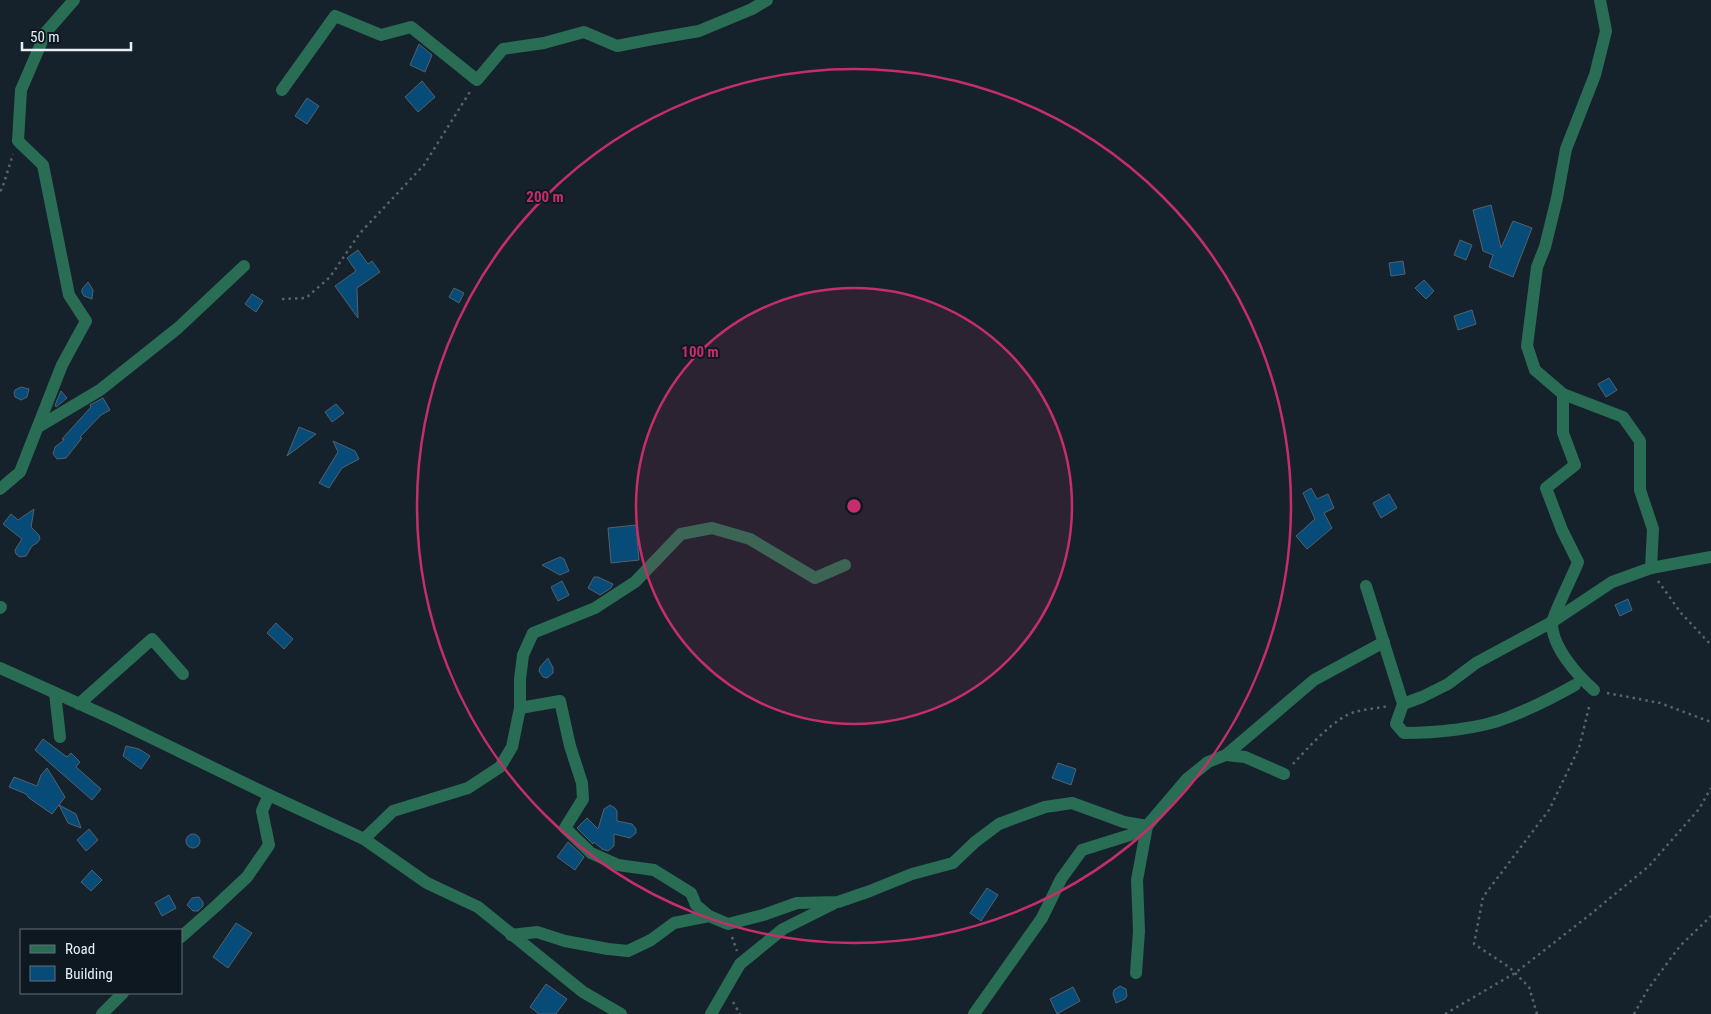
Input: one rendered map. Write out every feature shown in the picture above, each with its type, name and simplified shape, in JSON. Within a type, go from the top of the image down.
[{"type":"street","points":[[0,489],[20,472],[62,365],[86,321],[68,295],[43,165],[18,141],[21,90],[46,32],[74,0]]},
{"type":"street","points":[[282,90],[335,16],[381,35],[411,27],[477,80],[503,49],[544,43],[584,32],[617,46],[698,31],[752,9],[767,0]]},
{"type":"street","points":[[1600,0],[1606,31],[1594,75],[1566,150],[1558,198],[1545,246],[1537,267],[1527,346],[1535,370],[1563,394],[1622,417],[1640,441],[1640,490],[1653,529],[1651,568]]},
{"type":"street","points":[[38,427],[100,390],[178,328],[244,266]]},
{"type":"street","points":[[1563,394],[1563,433],[1575,465],[1546,488],[1562,530],[1578,562],[1552,622],[1557,643],[1567,661],[1594,690]]},
{"type":"street","points":[[364,839],[393,811],[468,788],[500,767],[512,747],[520,708],[520,679],[523,655],[533,633],[595,608],[635,582],[681,534],[712,528],[750,539],[815,578],[846,565]]},
{"type":"street","points":[[1403,704],[1448,684],[1476,663],[1552,622],[1612,582],[1651,568],[1711,556]]},
{"type":"street","points":[[1366,586],[1403,704],[1396,724],[1404,732],[1432,733],[1476,726],[1508,718],[1575,685]]},
{"type":"street","points":[[79,704],[152,639],[183,674]]},
{"type":"street","points":[[974,1014],[1042,918],[1061,878],[1082,850],[1130,835],[1147,826],[1187,779],[1208,762],[1226,755],[1314,680],[1384,642]]},
{"type":"street","points":[[0,668],[364,839],[428,883],[478,907],[583,992],[621,1014]]},
{"type":"street","points":[[55,693],[60,737]]},
{"type":"street","points":[[520,708],[560,701],[570,746],[582,783],[583,799],[565,828],[591,853],[618,865],[654,870],[691,893],[696,906],[709,916],[728,924],[763,915],[797,903],[838,902]]},
{"type":"street","points":[[1226,755],[1245,757],[1284,774]]},
{"type":"street","points":[[182,936],[247,877],[269,845],[262,811],[269,795]]},
{"type":"street","points":[[711,1014],[740,964],[783,929],[838,902],[912,874],[953,863],[975,842],[999,824],[1045,807],[1072,802],[1124,822],[1147,826]]},
{"type":"street","points":[[1136,973],[1138,931],[1137,880],[1147,826]]},
{"type":"street","points":[[511,935],[537,932],[565,941],[608,950],[628,951],[651,940],[674,923],[709,916]]},
{"type":"street","points":[[102,1014],[122,994]]},
{"type":"path","points":[[282,299],[306,298],[330,277],[360,233],[424,164],[477,80]]},
{"type":"path","points":[[0,191],[18,141]]},
{"type":"path","points":[[1651,568],[1681,614],[1711,645]]},
{"type":"path","points":[[1537,1014],[1529,987],[1509,967],[1474,944],[1483,897],[1549,810],[1580,748],[1592,697],[1575,685]]},
{"type":"path","points":[[1594,690],[1660,703],[1711,722]]},
{"type":"path","points":[[1284,774],[1308,747],[1338,721],[1353,712],[1403,704]]},
{"type":"path","points":[[1445,1014],[1515,972],[1649,866],[1699,809],[1711,788]]},
{"type":"path","points":[[1634,1014],[1648,989],[1680,946],[1711,916]]},
{"type":"path","points":[[728,924],[740,964]]},
{"type":"building","points":[[419,44],[432,55],[425,72],[410,65]]},
{"type":"building","points":[[422,81],[435,97],[418,112],[405,97]]},
{"type":"building","points":[[307,98],[319,106],[307,124],[295,116]]},
{"type":"building","points":[[1491,205],[1501,248],[1513,221],[1532,228],[1513,277],[1489,267],[1493,255],[1483,251],[1473,210]]},
{"type":"building","points":[[1460,240],[1472,245],[1466,260],[1454,255]]},
{"type":"building","points":[[358,250],[368,264],[372,261],[380,272],[357,288],[358,318],[335,286],[356,271],[347,258]]},
{"type":"building","points":[[1403,261],[1405,274],[1391,276],[1389,263]]},
{"type":"building","points":[[1424,280],[1434,291],[1426,299],[1415,288]]},
{"type":"building","points":[[88,282],[93,290],[92,299],[84,296],[82,293],[82,289]]},
{"type":"building","points":[[454,288],[464,293],[459,303],[449,297]]},
{"type":"building","points":[[252,294],[263,301],[256,312],[245,304]]},
{"type":"building","points":[[1472,310],[1476,324],[1458,330],[1454,316]]},
{"type":"building","points":[[1609,378],[1617,390],[1606,397],[1598,384]]},
{"type":"building","points":[[21,387],[29,389],[27,397],[21,400],[15,397],[14,393],[15,390]]},
{"type":"building","points":[[61,391],[67,398],[56,407],[55,405]]},
{"type":"building","points":[[103,398],[110,410],[101,415],[80,437],[82,438],[66,458],[57,459],[53,454],[55,447],[64,440],[62,439],[91,407],[90,405]]},
{"type":"building","points":[[336,404],[344,413],[332,422],[325,412]]},
{"type":"building","points":[[299,427],[316,434],[287,456]]},
{"type":"building","points":[[333,441],[355,451],[359,459],[342,468],[329,488],[319,483],[338,452]]},
{"type":"building","points":[[1311,488],[1317,499],[1328,494],[1334,508],[1324,513],[1332,528],[1307,549],[1296,536],[1315,519],[1303,493]]},
{"type":"building","points":[[1389,494],[1397,508],[1381,518],[1373,503]]},
{"type":"building","points":[[34,509],[31,527],[39,535],[40,539],[32,546],[26,556],[20,557],[16,554],[15,550],[22,539],[3,524],[11,514],[18,520]]},
{"type":"building","points":[[636,525],[639,560],[611,563],[608,528]]},
{"type":"building","points":[[560,557],[564,559],[569,571],[560,575],[542,565]]},
{"type":"building","points":[[594,577],[613,584],[611,588],[600,595],[588,588]]},
{"type":"building","points":[[562,581],[569,595],[558,601],[551,587]]},
{"type":"building","points":[[1628,599],[1632,610],[1620,616],[1615,605]]},
{"type":"building","points":[[276,623],[293,639],[284,649],[267,633]]},
{"type":"building","points":[[548,658],[553,668],[553,673],[547,678],[543,677],[539,671]]},
{"type":"building","points":[[43,739],[67,757],[71,753],[80,762],[76,767],[101,789],[92,800],[35,750]]},
{"type":"building","points":[[126,746],[139,749],[150,756],[141,769],[123,756]]},
{"type":"building","points":[[1058,763],[1076,769],[1071,785],[1052,778]]},
{"type":"building","points":[[47,768],[65,797],[52,814],[26,794],[9,787],[14,777],[37,786],[41,775]]},
{"type":"building","points":[[59,805],[76,814],[81,828],[68,823]]},
{"type":"building","points":[[610,805],[617,811],[617,821],[632,824],[636,829],[636,833],[630,838],[614,834],[614,846],[608,851],[602,849],[594,842],[593,844],[577,828],[587,818],[598,829],[604,809]]},
{"type":"building","points":[[89,829],[98,840],[86,851],[77,840]]},
{"type":"building","points":[[190,834],[196,834],[200,841],[196,848],[190,848],[186,844],[186,838]]},
{"type":"building","points":[[568,842],[584,857],[575,870],[557,857]]},
{"type":"building","points":[[92,870],[102,880],[91,891],[81,882]]},
{"type":"building","points":[[987,888],[998,895],[981,921],[970,913]]},
{"type":"building","points":[[169,895],[176,908],[162,916],[155,903]]},
{"type":"building","points":[[199,897],[203,902],[203,906],[198,911],[193,911],[187,905],[192,898]]},
{"type":"building","points":[[236,923],[252,933],[228,968],[213,957]]},
{"type":"building","points":[[546,984],[567,999],[556,1014],[539,1014],[530,1007]]},
{"type":"building","points":[[1120,986],[1126,989],[1127,996],[1116,1003],[1113,994],[1114,990]]},
{"type":"building","points":[[1073,987],[1080,1001],[1057,1014],[1050,999]]}]
